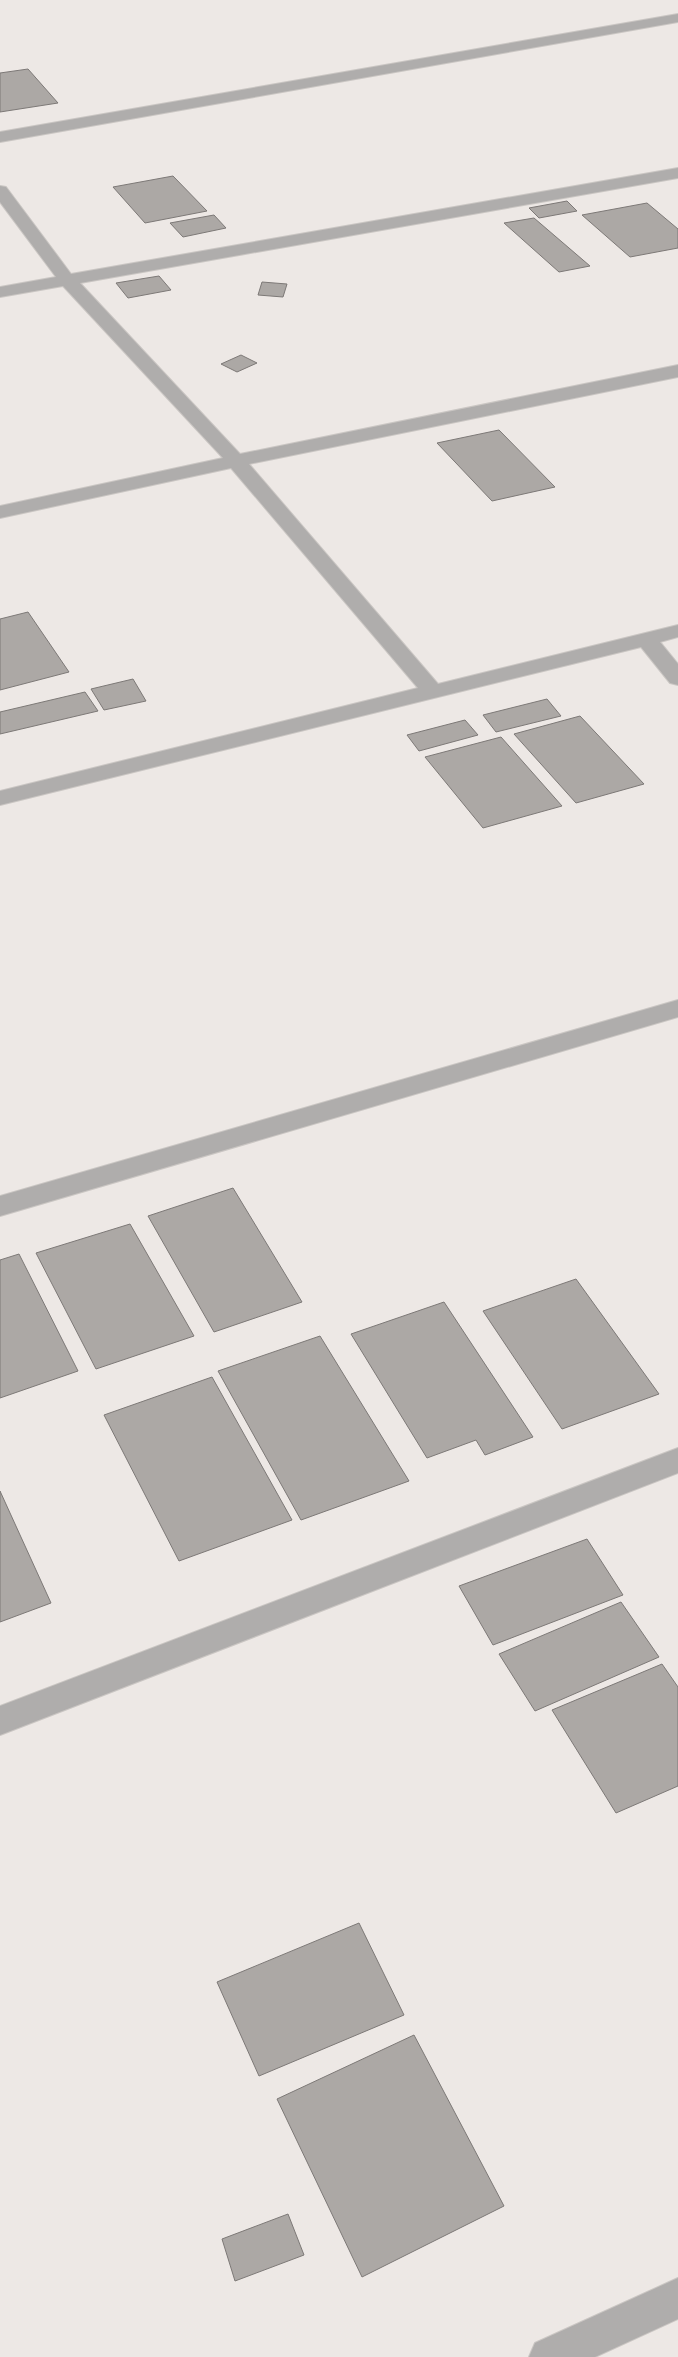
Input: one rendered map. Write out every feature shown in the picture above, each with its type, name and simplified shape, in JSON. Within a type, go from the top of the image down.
[{"type":"street","points":[[0,137],[678,18]]},
{"type":"street","points":[[0,292],[678,173]]},
{"type":"street","points":[[0,191],[66,279],[236,461],[433,692]]},
{"type":"street","points":[[0,512],[236,461],[678,371]]},
{"type":"street","points":[[0,798],[678,631]]},
{"type":"street","points":[[646,639],[678,678]]},
{"type":"street","points":[[0,1206],[678,1008]]},
{"type":"street","points":[[0,1721],[678,1460]]},
{"type":"street","points":[[549,2357],[678,2298]]},
{"type":"building","points":[[28,69],[58,103],[0,112],[0,73]]},
{"type":"building","points":[[173,176],[207,211],[145,223],[113,187]]},
{"type":"building","points":[[567,201],[577,211],[539,218],[529,208]]},
{"type":"building","points":[[647,203],[678,229],[678,248],[630,257],[582,215]]},
{"type":"building","points":[[214,215],[226,228],[183,237],[170,223]]},
{"type":"building","points":[[534,218],[590,266],[559,272],[504,223]]},
{"type":"building","points":[[159,276],[171,290],[128,298],[116,283]]},
{"type":"building","points":[[262,282],[287,284],[283,297],[258,295]]},
{"type":"building","points":[[241,355],[257,363],[237,372],[221,364]]},
{"type":"building","points":[[499,430],[555,487],[492,501],[437,443]]},
{"type":"building","points":[[28,612],[69,672],[0,690],[0,619]]},
{"type":"building","points":[[133,679],[146,701],[104,710],[91,689]]},
{"type":"building","points":[[85,692],[98,711],[0,734],[0,712]]},
{"type":"building","points":[[547,699],[561,716],[496,732],[483,715]]},
{"type":"building","points":[[580,716],[644,784],[576,803],[514,734]]},
{"type":"building","points":[[465,720],[478,735],[419,751],[407,735]]},
{"type":"building","points":[[501,737],[562,806],[483,828],[425,757]]},
{"type":"building","points":[[233,1188],[302,1302],[214,1332],[148,1216]]},
{"type":"building","points":[[130,1224],[194,1336],[96,1369],[36,1253]]},
{"type":"building","points":[[19,1254],[78,1371],[0,1398],[0,1260]]},
{"type":"building","points":[[576,1279],[659,1394],[562,1429],[483,1311]]},
{"type":"building","points":[[444,1302],[533,1437],[485,1455],[476,1440],[427,1458],[351,1334]]},
{"type":"building","points":[[320,1336],[409,1481],[301,1520],[218,1371]]},
{"type":"building","points":[[212,1377],[292,1520],[179,1561],[104,1415]]},
{"type":"building","points":[[0,1491],[51,1603],[0,1622]]},
{"type":"building","points":[[587,1539],[623,1595],[493,1645],[459,1586]]},
{"type":"building","points":[[621,1602],[659,1657],[535,1711],[499,1654]]},
{"type":"building","points":[[662,1664],[678,1687],[678,1786],[616,1813],[552,1710]]},
{"type":"building","points":[[359,1923],[404,2015],[259,2076],[217,1982]]},
{"type":"building","points":[[414,2035],[504,2206],[362,2277],[277,2099]]},
{"type":"building","points":[[288,2214],[304,2255],[235,2281],[222,2239]]}]
